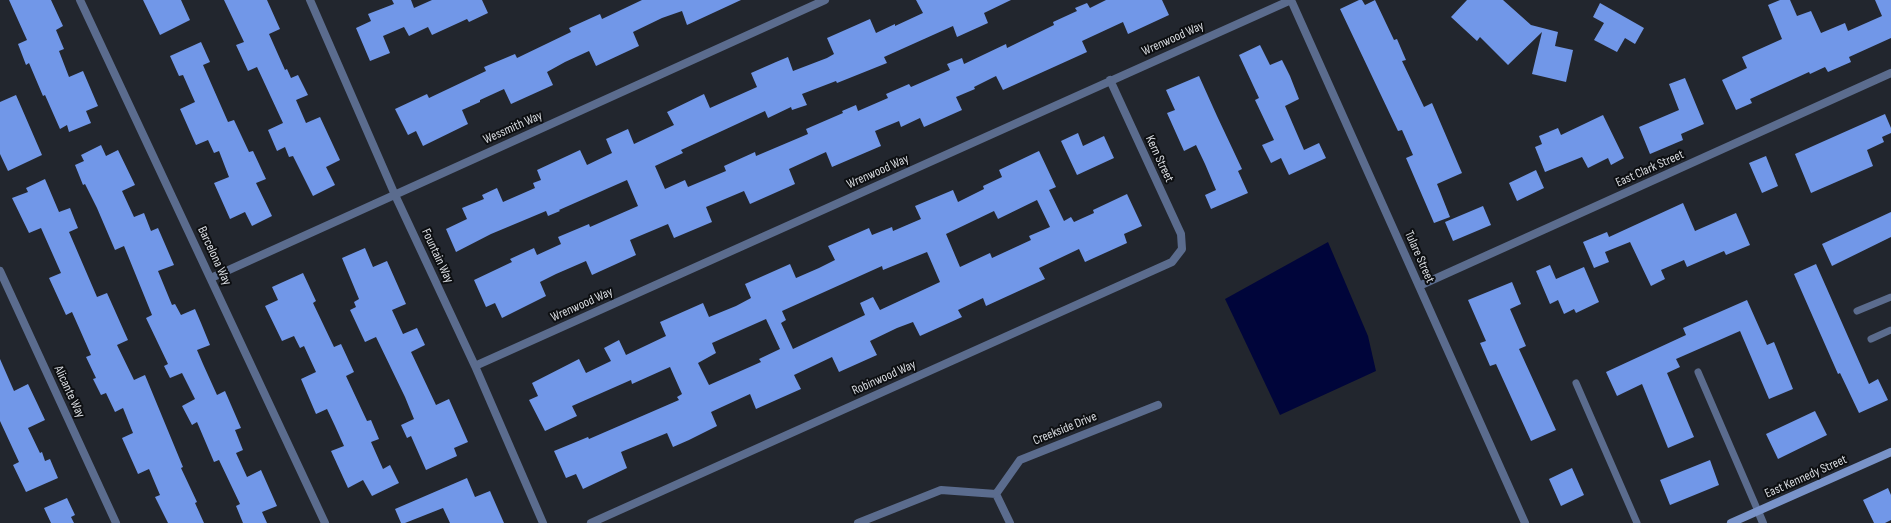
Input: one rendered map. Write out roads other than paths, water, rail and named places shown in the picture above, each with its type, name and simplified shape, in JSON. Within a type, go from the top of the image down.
[{"type":"street","name":"Barcelona Way","points":[[80,0],[325,523]]},
{"type":"street","name":"Fountain Way","points":[[310,0],[395,195],[475,366],[543,523]]},
{"type":"street","name":"Wessmith Way","points":[[211,278],[825,0]]},
{"type":"street","name":"Wrenwood Way","points":[[475,366],[1291,0]]},
{"type":"street","name":"Tulare Street","points":[[1291,0],[1525,523]]},
{"type":"street","name":"East Clark Street","points":[[1419,286],[1891,73]]},
{"type":"street","name":"Kern Street","points":[[1110,80],[1181,234],[1182,249]]},
{"type":"street","name":"Robinwood Way","points":[[591,523],[1172,262],[1182,249]]},
{"type":"street","name":"Alicante Way","points":[[0,271],[116,523]]},
{"type":"street","name":"Creekside Drive","points":[[996,494],[1020,460],[1158,405]]},
{"type":"street","name":"East Kennedy Street","points":[[1731,523],[1891,452]]},
{"type":"street","points":[[858,523],[941,490],[996,494],[1010,523]]},
{"type":"street","points":[[1758,511],[1763,523]]},
{"type":"lane","points":[[1857,311],[1891,297]]},
{"type":"lane","points":[[1871,339],[1891,330]]},
{"type":"lane","points":[[1698,372],[1758,511]]},
{"type":"lane","points":[[1576,383],[1637,523]]}]
